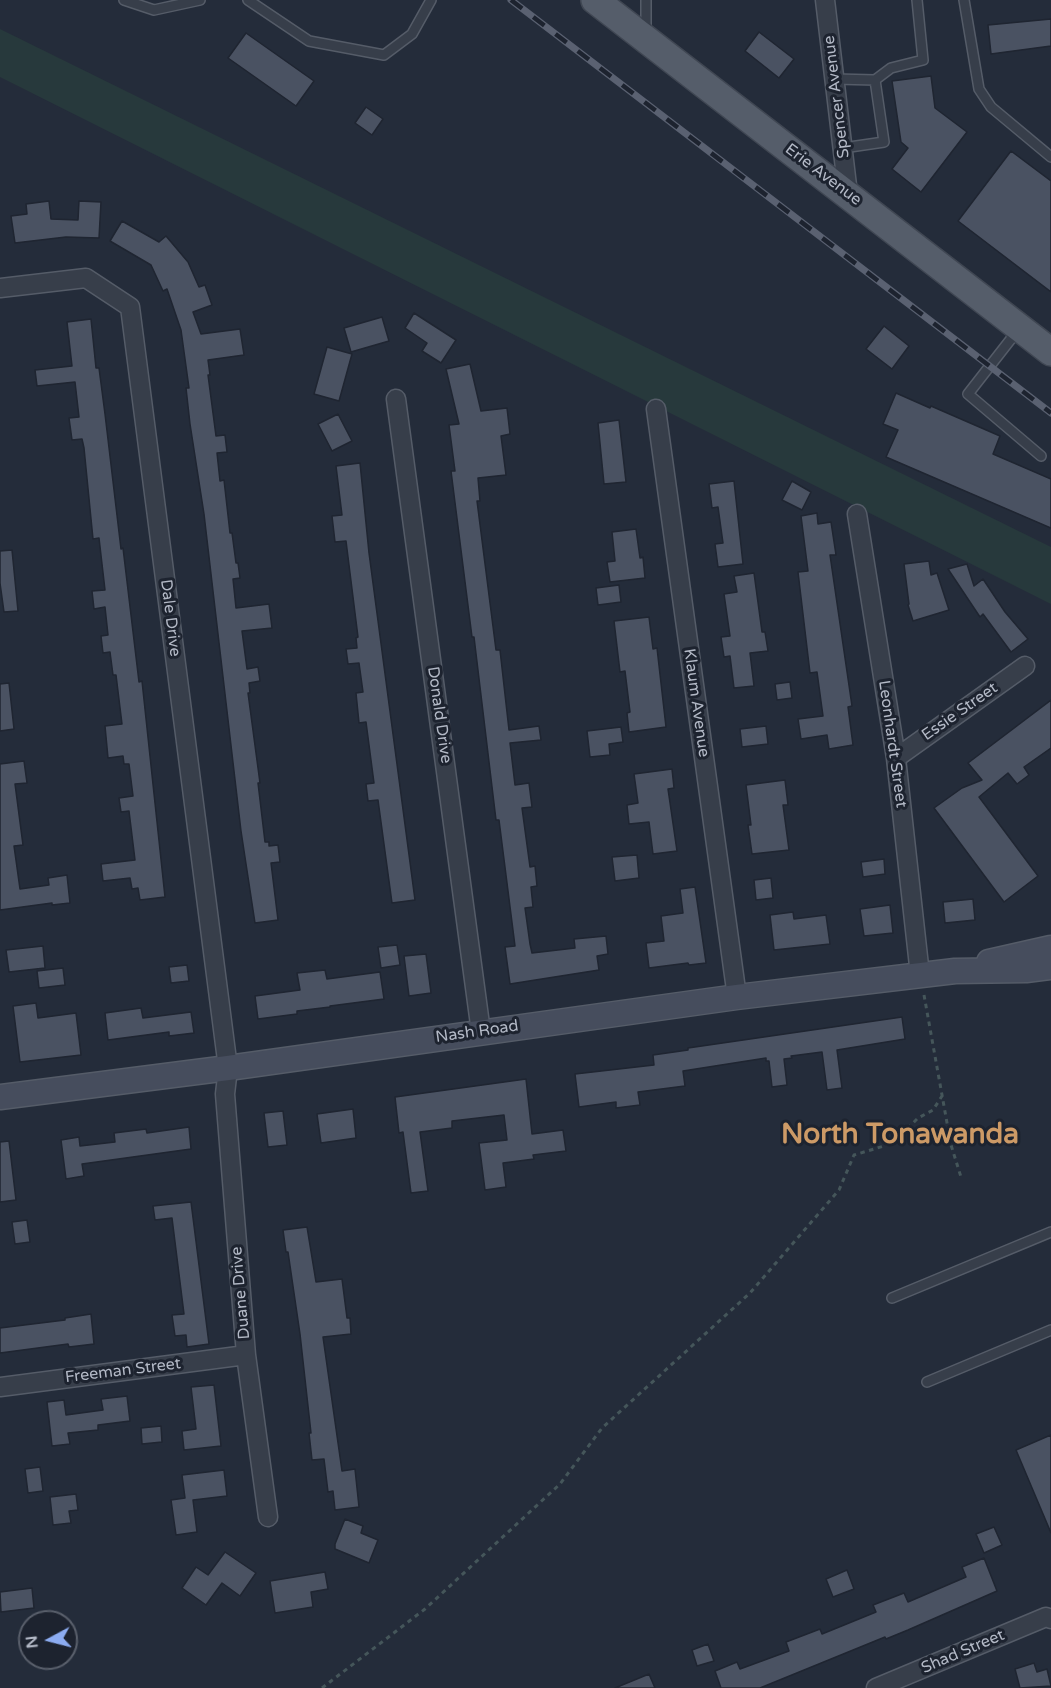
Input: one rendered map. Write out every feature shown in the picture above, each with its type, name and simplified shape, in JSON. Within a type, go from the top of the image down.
[{"type":"main road","name":"Erie Avenue","points":[[598,1],[1051,351]]},
{"type":"main road","points":[[955,970],[1051,948]]},
{"type":"main road","points":[[955,970],[1026,970],[1051,967]]},
{"type":"main road","name":"Nash Road","points":[[0,1098],[737,997],[918,985],[955,970]]},
{"type":"street","name":"Spencer Avenue","points":[[825,0],[848,194]]},
{"type":"street","name":"Dale Drive","points":[[0,288],[86,278],[130,307],[228,1068]]},
{"type":"street","name":"Donald Drive","points":[[396,399],[481,1032]]},
{"type":"street","name":"Klaum Avenue","points":[[656,409],[737,997]]},
{"type":"street","name":"Leonhardt Street","points":[[857,514],[896,758],[918,985]]},
{"type":"street","name":"Essie Street","points":[[896,758],[1025,666]]},
{"type":"street","name":"Duane Drive","points":[[228,1068],[225,1094],[246,1354],[268,1517]]},
{"type":"street","name":"Freeman Street","points":[[0,1387],[246,1354]]},
{"type":"street","name":"Shad Street","points":[[876,1688],[1046,1617],[1051,1619]]},
{"type":"lane","points":[[124,0],[153,10],[200,0]]},
{"type":"lane","points":[[248,0],[309,40],[384,54],[412,34],[431,0]]},
{"type":"lane","points":[[646,0],[646,39]]},
{"type":"lane","points":[[835,80],[875,80],[891,68],[923,60],[917,0]]},
{"type":"lane","points":[[964,0],[979,89],[991,107],[1051,157]]},
{"type":"lane","points":[[843,148],[884,142],[875,80]]},
{"type":"lane","points":[[1020,328],[968,394],[1041,456]]},
{"type":"lane","points":[[892,1298],[1051,1232]]},
{"type":"lane","points":[[927,1382],[1051,1330]]},
{"type":"path","points":[[918,985],[925,994],[951,1145],[961,1177]]},
{"type":"path","points":[[322,1688],[425,1609],[560,1484],[602,1428],[750,1293],[839,1190],[854,1155],[884,1146],[900,1136],[918,1118],[933,1110],[942,1096]]},
{"type":"shaded area","points":[[0,29],[1051,547],[1051,604],[0,77]]},
{"type":"building","points":[[1051,19],[1051,46],[991,54],[988,25]]},
{"type":"building","points":[[759,32],[794,59],[779,78],[745,51]]},
{"type":"building","points":[[246,33],[314,81],[296,106],[228,58]]},
{"type":"building","points":[[931,76],[935,108],[967,132],[921,192],[892,169],[908,148],[901,142],[892,81]]},
{"type":"building","points":[[366,107],[383,119],[372,135],[355,123]]},
{"type":"building","points":[[1011,151],[1051,181],[1051,292],[958,221]]},
{"type":"building","points":[[49,201],[51,219],[78,220],[79,201],[101,202],[99,238],[66,237],[15,243],[11,216],[27,214],[26,204]]},
{"type":"building","points":[[122,221],[159,242],[166,236],[188,262],[199,287],[205,285],[212,305],[193,312],[201,334],[240,329],[244,355],[208,360],[210,375],[208,375],[216,436],[225,435],[227,452],[217,453],[220,481],[224,480],[230,533],[232,533],[240,578],[233,579],[236,608],[269,604],[272,628],[242,631],[247,669],[258,667],[260,681],[249,683],[250,693],[248,693],[265,842],[269,842],[269,846],[278,845],[280,862],[271,863],[278,920],[255,923],[241,831],[204,514],[190,424],[186,388],[189,388],[181,330],[167,289],[163,291],[151,265],[110,241]]},
{"type":"building","points":[[414,313],[456,340],[441,363],[422,351],[427,343],[405,328]]},
{"type":"building","points":[[382,317],[389,341],[351,352],[344,328]]},
{"type":"building","points":[[91,319],[139,682],[142,681],[165,897],[140,900],[138,888],[132,889],[130,878],[103,881],[101,864],[135,860],[129,811],[121,812],[119,798],[133,796],[129,764],[124,764],[123,756],[108,758],[105,726],[122,724],[116,675],[113,675],[110,652],[103,653],[101,636],[108,635],[105,607],[94,609],[92,591],[105,590],[99,538],[93,539],[84,448],[82,439],[72,440],[69,418],[79,417],[75,382],[37,386],[35,370],[72,366],[67,322]]},
{"type":"building","points":[[884,326],[909,346],[892,369],[866,349]]},
{"type":"building","points":[[327,347],[352,354],[339,401],[314,394]]},
{"type":"building","points":[[470,364],[481,411],[507,408],[510,434],[501,436],[506,475],[478,478],[480,501],[477,501],[496,650],[500,650],[509,730],[539,726],[541,740],[510,743],[515,785],[529,783],[532,807],[522,808],[530,867],[535,866],[537,886],[531,887],[533,907],[525,908],[532,953],[575,948],[574,939],[606,936],[608,954],[597,956],[599,970],[510,984],[505,947],[515,946],[499,820],[496,820],[451,471],[455,471],[449,425],[459,424],[446,369]]},
{"type":"building","points":[[896,393],[1000,436],[993,454],[1051,479],[1051,528],[886,457],[898,430],[883,424]]},
{"type":"building","points":[[338,414],[352,441],[332,451],[318,424]]},
{"type":"building","points":[[619,420],[626,482],[604,484],[598,423]]},
{"type":"building","points":[[360,463],[369,553],[415,900],[392,903],[378,800],[368,801],[366,784],[374,783],[366,722],[359,723],[356,693],[363,692],[359,663],[348,664],[346,649],[357,648],[356,638],[358,637],[346,541],[335,542],[332,516],[342,515],[336,466]]},
{"type":"building","points":[[734,481],[743,564],[718,567],[715,544],[723,543],[718,507],[712,508],[709,484]]},
{"type":"building","points":[[792,481],[811,492],[802,510],[782,500]]},
{"type":"building","points":[[817,513],[818,524],[831,522],[836,555],[830,555],[852,706],[848,707],[853,745],[829,749],[827,735],[801,739],[798,719],[823,716],[817,672],[810,673],[798,572],[808,571],[801,516]]},
{"type":"building","points":[[636,529],[640,558],[643,557],[645,578],[610,582],[607,562],[615,561],[612,532]]},
{"type":"building","points":[[12,550],[18,611],[4,612],[0,583],[0,551]]},
{"type":"building","points":[[929,561],[931,575],[937,573],[949,610],[913,621],[908,605],[904,564]]},
{"type":"building","points":[[967,564],[974,586],[983,579],[1005,612],[1028,639],[1011,652],[983,614],[980,617],[948,569]]},
{"type":"building","points":[[754,573],[762,632],[765,632],[768,651],[750,653],[754,686],[734,688],[730,656],[724,657],[721,637],[730,636],[724,594],[737,592],[734,576]]},
{"type":"building","points":[[619,585],[621,602],[598,605],[596,588]]},
{"type":"building","points":[[649,617],[653,649],[657,648],[666,727],[629,732],[627,713],[630,712],[625,671],[620,672],[614,621]]},
{"type":"building","points":[[790,682],[792,698],[777,700],[775,684]]},
{"type":"building","points":[[9,683],[14,729],[0,731],[0,684]]},
{"type":"building","points":[[1051,700],[1051,748],[1024,767],[1029,775],[1017,784],[1008,773],[979,797],[1038,876],[1004,902],[934,808],[962,788],[982,780],[968,763]]},
{"type":"building","points":[[766,726],[768,744],[742,747],[740,729]]},
{"type":"building","points":[[621,727],[623,742],[609,744],[610,755],[590,757],[587,731]]},
{"type":"building","points":[[24,761],[27,783],[15,784],[23,845],[14,846],[20,889],[49,885],[48,878],[67,875],[70,903],[0,910],[0,764]]},
{"type":"building","points":[[672,769],[674,788],[668,789],[677,851],[653,854],[649,822],[629,824],[627,805],[638,803],[634,774]]},
{"type":"building","points":[[785,780],[788,805],[783,805],[789,850],[752,854],[746,785]]},
{"type":"building","points":[[637,855],[639,878],[615,881],[612,857]]},
{"type":"building","points":[[884,859],[885,874],[863,877],[861,862]]},
{"type":"building","points":[[771,878],[773,898],[756,900],[754,880]]},
{"type":"building","points":[[695,887],[706,963],[649,968],[646,943],[664,941],[661,916],[683,913],[680,889]]},
{"type":"building","points":[[973,899],[975,920],[945,923],[943,902]]},
{"type":"building","points":[[890,905],[893,933],[864,936],[860,909]]},
{"type":"building","points":[[793,912],[794,919],[826,915],[830,944],[774,950],[770,915]]},
{"type":"building","points":[[397,945],[400,965],[381,968],[378,947]]},
{"type":"building","points":[[43,946],[45,968],[9,972],[6,950]]},
{"type":"building","points":[[426,954],[431,993],[409,996],[404,956]]},
{"type":"building","points":[[187,965],[189,981],[171,983],[169,967]]},
{"type":"building","points":[[63,968],[65,985],[39,988],[37,971]]},
{"type":"building","points":[[325,970],[327,979],[380,972],[384,999],[258,1019],[255,996],[300,990],[297,973]]},
{"type":"building","points":[[36,1003],[38,1018],[76,1013],[81,1055],[20,1062],[13,1006]]},
{"type":"building","points":[[141,1008],[143,1018],[191,1012],[194,1033],[169,1036],[169,1032],[108,1040],[105,1013]]},
{"type":"building","points":[[902,1017],[905,1039],[837,1050],[842,1088],[827,1090],[822,1052],[784,1059],[787,1085],[772,1087],[769,1061],[766,1061],[766,1058],[683,1071],[685,1086],[638,1092],[640,1105],[616,1108],[616,1102],[579,1107],[575,1074],[654,1065],[653,1055],[688,1050],[688,1048]]},
{"type":"building","points":[[526,1079],[532,1134],[563,1130],[566,1151],[533,1155],[534,1159],[503,1163],[506,1187],[485,1190],[479,1143],[507,1140],[504,1115],[452,1121],[452,1128],[420,1132],[428,1191],[411,1193],[403,1132],[399,1133],[395,1097]]},
{"type":"building","points":[[353,1109],[356,1138],[321,1143],[317,1114]]},
{"type":"building","points":[[283,1111],[287,1145],[268,1147],[264,1113]]},
{"type":"building","points":[[189,1127],[191,1149],[82,1164],[84,1176],[66,1179],[61,1140],[79,1137],[80,1146],[115,1142],[114,1133],[146,1129],[147,1133]]},
{"type":"building","points":[[9,1141],[16,1200],[0,1202],[0,1142]]},
{"type":"building","points":[[191,1202],[209,1344],[187,1347],[186,1335],[175,1336],[172,1315],[184,1314],[172,1218],[155,1220],[153,1206]]},
{"type":"building","points":[[27,1220],[30,1242],[15,1244],[12,1222]]},
{"type":"building","points":[[307,1227],[316,1282],[342,1279],[347,1318],[350,1318],[351,1334],[323,1337],[342,1471],[355,1469],[359,1507],[335,1510],[333,1491],[328,1492],[324,1459],[312,1460],[300,1334],[283,1230]]},
{"type":"building","points":[[91,1314],[94,1344],[69,1347],[68,1344],[0,1353],[0,1328],[65,1320],[65,1318]]},
{"type":"building","points":[[214,1385],[221,1446],[184,1450],[182,1431],[196,1429],[191,1387]]},
{"type":"building","points":[[127,1396],[130,1421],[98,1425],[98,1430],[68,1433],[70,1444],[52,1446],[47,1402],[64,1400],[66,1415],[103,1410],[101,1399]]},
{"type":"building","points":[[161,1426],[162,1442],[142,1444],[141,1428]]},
{"type":"building","points":[[1051,1435],[1051,1533],[1016,1450]]},
{"type":"building","points":[[40,1467],[43,1491],[28,1493],[25,1469]]},
{"type":"building","points":[[224,1470],[227,1496],[193,1500],[197,1532],[176,1535],[171,1500],[185,1498],[182,1475]]},
{"type":"building","points":[[76,1494],[78,1510],[69,1511],[71,1523],[53,1525],[50,1497]]},
{"type":"building","points":[[345,1519],[363,1526],[361,1533],[378,1540],[369,1563],[335,1549]]},
{"type":"building","points":[[994,1527],[1002,1545],[984,1553],[976,1534]]},
{"type":"building","points":[[225,1552],[256,1573],[240,1596],[222,1583],[206,1605],[182,1588],[196,1567],[208,1575]]},
{"type":"building","points":[[984,1558],[997,1591],[908,1630],[886,1639],[885,1637],[760,1688],[721,1688],[715,1671],[737,1662],[740,1669],[789,1651],[786,1642],[820,1629],[822,1634],[876,1612],[873,1605],[904,1593],[908,1602],[966,1577],[962,1567]]},
{"type":"building","points":[[847,1570],[854,1589],[833,1597],[826,1579]]},
{"type":"building","points":[[325,1572],[328,1589],[311,1592],[313,1607],[275,1613],[270,1581]]},
{"type":"building","points":[[32,1588],[34,1608],[1,1612],[0,1592]]},
{"type":"building","points":[[708,1644],[714,1661],[697,1666],[692,1650]]},
{"type":"building","points":[[1034,1663],[1037,1672],[1047,1669],[1051,1686],[1020,1688],[1015,1669]]},
{"type":"building","points":[[649,1674],[655,1688],[615,1688]]},
{"type":"railway","points":[[511,0],[1051,413]]},
{"type":"district","name":"North Tonawanda","points":[[900,1136]]}]
